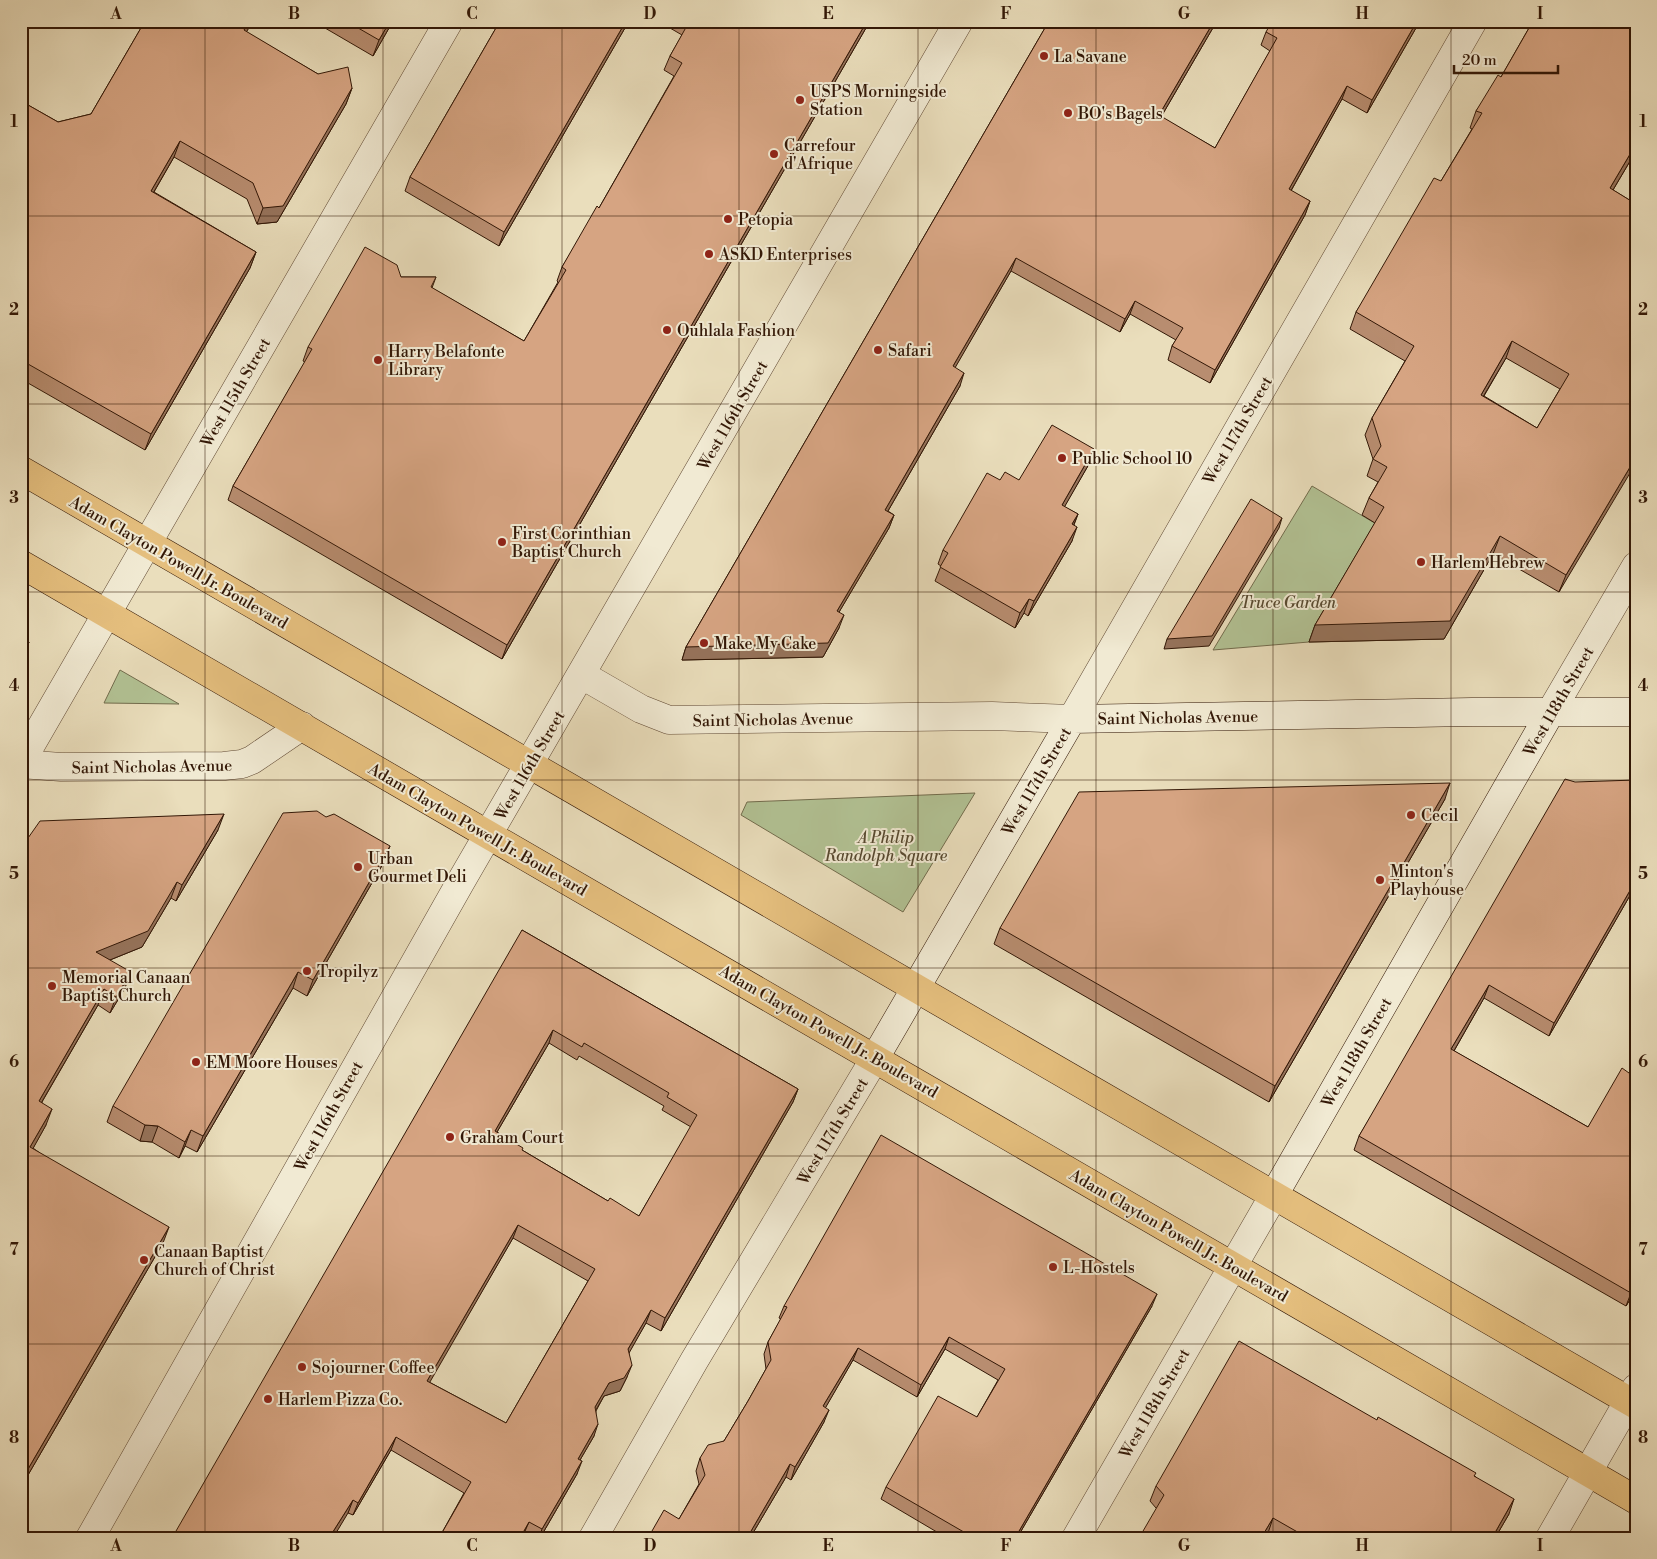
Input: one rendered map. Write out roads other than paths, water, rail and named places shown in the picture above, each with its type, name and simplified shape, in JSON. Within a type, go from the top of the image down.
[{"type":"main road","name":"Adam Clayton Powell Jr. Boulevard","points":[[21,470],[1274,1195],[1633,1398]]},
{"type":"main road","name":"Adam Clayton Powell Jr. Boulevard","points":[[21,564],[1636,1500]]},
{"type":"street","name":"West 115th Street","points":[[21,763],[449,21]]},
{"type":"street","name":"West 116th Street","points":[[90,1538],[488,835],[959,21]]},
{"type":"street","name":"West 117th Street","points":[[593,1538],[694,1361],[875,1058],[1072,719],[1473,21]]},
{"type":"street","name":"West 118th Street","points":[[1076,1538],[1636,566]]},
{"type":"street","name":"Saint Nicholas Avenue","points":[[582,675],[641,709],[669,720],[992,716],[1072,719],[1472,712],[1636,712]]},
{"type":"street","name":"Saint Nicholas Avenue","points":[[21,763],[61,767],[224,766],[242,764],[302,726]]},
{"type":"street","points":[[1550,1538],[1633,1398]]},
{"type":"place","name":"La Savane","points":[[1044,56]]},
{"type":"place","name":"USPS Morningside Station","points":[[800,100]]},
{"type":"place","name":"BO's Bagels","points":[[1068,113]]},
{"type":"place","name":"Carrefour d'Afrique","points":[[774,154]]},
{"type":"place","name":"Petopia","points":[[728,219]]},
{"type":"place","name":"ASKD Enterprises","points":[[709,254]]},
{"type":"place","name":"Ouhlala Fashion","points":[[667,330]]},
{"type":"place","name":"Safari","points":[[878,350]]},
{"type":"place","name":"Harry Belafonte Library","points":[[378,360]]},
{"type":"place","name":"Public School 10","points":[[1062,458]]},
{"type":"place","name":"First Corinthian Baptist Church","points":[[502,542]]},
{"type":"place","name":"Harlem Hebrew","points":[[1421,562]]},
{"type":"place","name":"Make My Cake","points":[[704,643]]},
{"type":"place","name":"Cecil","points":[[1411,815]]},
{"type":"place","name":"Urban Gourmet Deli","points":[[358,867]]},
{"type":"place","name":"Minton's Playhouse","points":[[1380,880]]},
{"type":"place","name":"Tropilyz","points":[[307,971]]},
{"type":"place","name":"Memorial Canaan Baptist Church","points":[[52,986]]},
{"type":"place","name":"EM Moore Houses","points":[[196,1062]]},
{"type":"place","name":"Graham Court","points":[[450,1137]]},
{"type":"place","name":"Canaan Baptist Church of Christ","points":[[144,1260]]},
{"type":"place","name":"L-Hostels","points":[[1053,1267]]},
{"type":"place","name":"Sojourner Coffee","points":[[302,1367]]},
{"type":"place","name":"Harlem Pizza Co.","points":[[268,1399]]},
{"type":"park label","name":"Truce Garden","points":[[1288,602]]},
{"type":"park label","name":"A Philip Randolph Square","points":[[886,846]]}]
